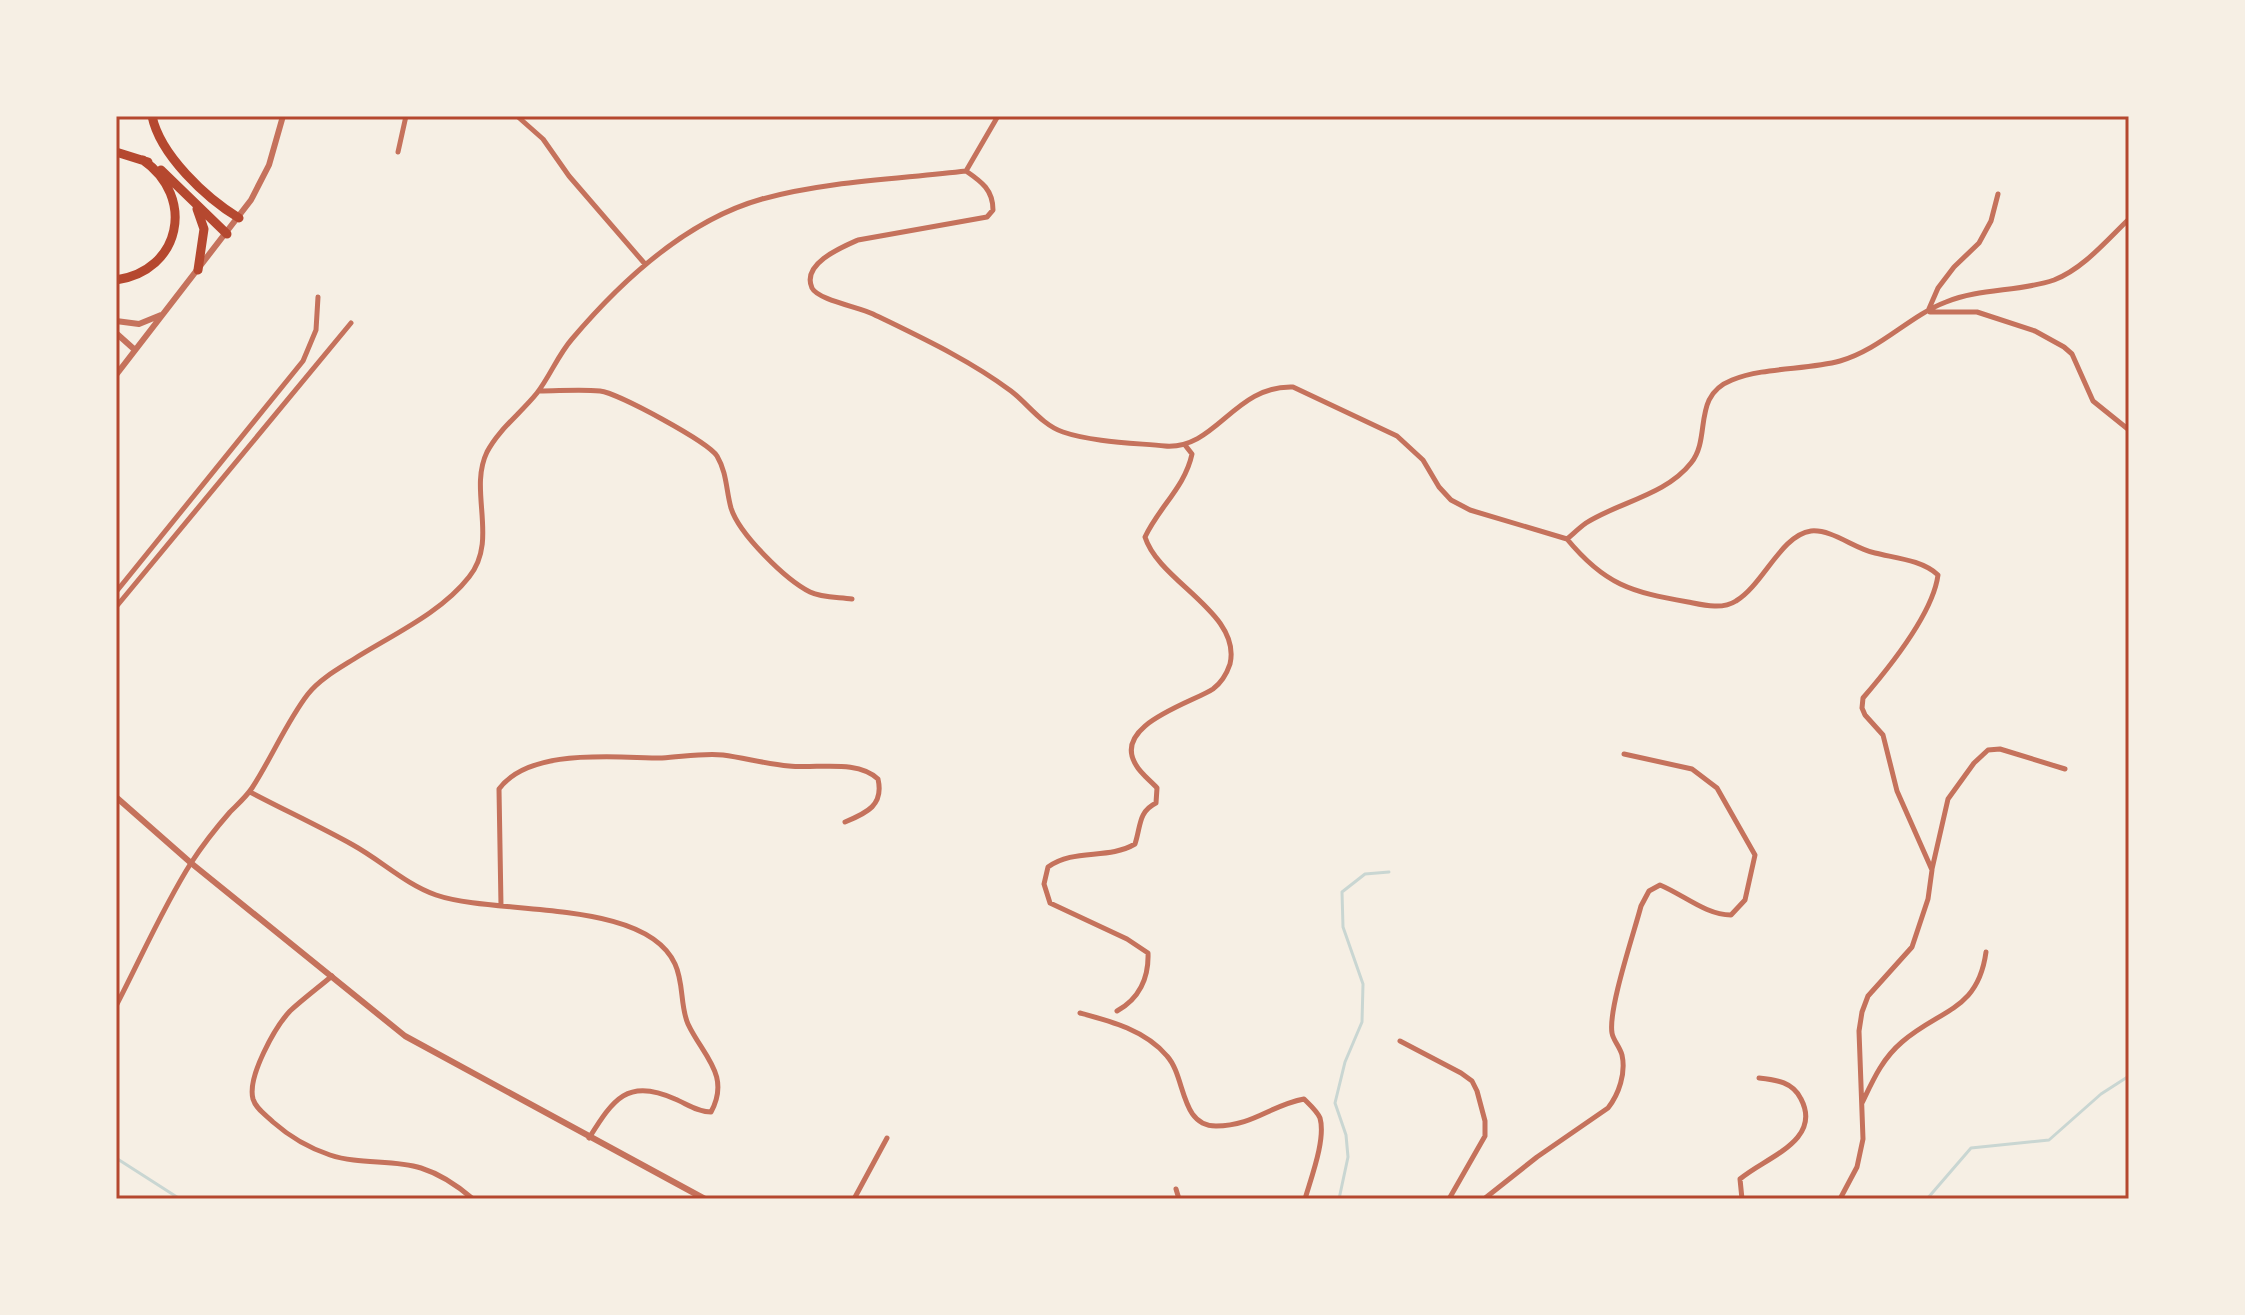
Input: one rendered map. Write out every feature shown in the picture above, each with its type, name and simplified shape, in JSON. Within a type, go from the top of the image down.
[{"type":"highway","points":[[152,116],[171,156],[216,201],[239,218]]},
{"type":"highway","points":[[116,152],[143,160],[168,175],[227,234]]},
{"type":"highway","points":[[116,280],[136,276],[149,268],[166,249],[175,228],[175,206],[171,192],[159,173],[143,160]]},
{"type":"highway","points":[[189,196],[202,218],[204,229],[198,270]]},
{"type":"street","points":[[116,375],[239,218],[269,165],[283,116]]},
{"type":"street","points":[[398,152],[406,116]]},
{"type":"street","points":[[517,116],[531,125],[569,176],[645,264]]},
{"type":"street","points":[[966,171],[998,116]]},
{"type":"street","points":[[1342,116],[1362,116]]},
{"type":"street","points":[[116,1006],[191,863],[250,792],[309,694],[331,674],[421,618],[471,575],[482,546],[483,464],[487,452],[538,391],[571,340],[645,264],[719,217],[760,199],[810,189],[966,171],[991,193],[993,210],[987,217],[858,240],[838,249],[817,265],[811,276],[811,286],[817,294],[861,308],[955,355],[1012,392],[1060,432],[1185,445],[1259,391],[1278,386],[1293,387],[1397,436],[1423,460],[1451,500],[1470,510],[1567,539],[1600,573],[1632,591],[1717,606],[1737,601],[1796,536],[1814,531],[1869,552],[1915,562],[1933,571],[1938,575],[1936,586],[1907,641],[1863,698],[1862,708],[1883,735],[1897,791],[1932,870]]},
{"type":"street","points":[[1928,312],[1938,288],[1979,243],[1991,221],[1998,194]]},
{"type":"street","points":[[1567,539],[1586,523],[1657,488],[1692,462],[1700,447],[1704,409],[1711,396],[1732,380],[1841,361],[1883,342],[1944,302],[2056,279],[2089,257],[2129,219]]},
{"type":"street","points":[[116,592],[303,361],[316,330],[318,297]]},
{"type":"street","points":[[1928,312],[1977,312],[2035,331],[2064,347],[2072,354],[2093,401],[2129,430]]},
{"type":"street","points":[[116,321],[139,324],[164,313]]},
{"type":"street","points":[[116,607],[351,323]]},
{"type":"street","points":[[116,333],[135,350]]},
{"type":"street","points":[[538,391],[603,391],[695,438],[715,453],[726,476],[732,511],[747,535],[782,572],[810,592],[852,599]]},
{"type":"street","points":[[1117,1011],[1138,994],[1148,968],[1148,953],[1127,939],[1050,903],[1044,884],[1048,867],[1059,859],[1075,854],[1125,850],[1135,844],[1146,808],[1156,803],[1157,788],[1135,764],[1132,748],[1141,729],[1166,710],[1213,689],[1223,679],[1230,664],[1231,646],[1225,628],[1163,565],[1149,549],[1145,537],[1152,522],[1188,473],[1192,454],[1185,445]]},
{"type":"street","points":[[1840,1199],[1857,1167],[1863,1139],[1859,1031],[1862,1012],[1868,996],[1912,947],[1928,899],[1948,799],[1974,763],[1988,750],[2000,749],[2065,769]]},
{"type":"street","points":[[501,906],[499,789],[518,771],[543,762],[593,757],[680,757],[698,754],[791,767],[862,768],[870,771],[878,779],[880,792],[875,804],[845,822]]},
{"type":"street","points":[[1484,1199],[1537,1157],[1608,1108],[1617,1097],[1622,1055],[1612,1034],[1613,1014],[1641,906],[1649,891],[1660,885],[1716,915],[1731,915],[1745,900],[1755,855],[1717,788],[1692,769],[1624,754]]},
{"type":"street","points":[[250,792],[355,846],[401,878],[436,895],[587,916],[621,924],[646,934],[660,944],[675,964],[688,1023],[707,1053],[720,1087],[718,1099],[711,1112],[702,1112],[656,1092],[639,1090],[619,1097],[589,1138]]},
{"type":"street","points":[[116,797],[191,863],[405,1036],[705,1199]]},
{"type":"street","points":[[1862,1104],[1885,1059],[1903,1040],[1970,996],[1983,972],[1986,952]]},
{"type":"street","points":[[333,975],[289,1013],[272,1040],[252,1084],[253,1098],[258,1108],[286,1134],[312,1148],[362,1162],[420,1167],[455,1184],[473,1199]]},
{"type":"street","points":[[1080,1013],[1124,1025],[1166,1054],[1176,1069],[1190,1111],[1197,1121],[1213,1126],[1234,1125],[1253,1121],[1287,1102],[1304,1099],[1319,1116],[1321,1129],[1316,1162],[1305,1199]]},
{"type":"street","points":[[1400,1041],[1461,1073],[1472,1081],[1477,1091],[1485,1121],[1485,1136],[1449,1199]]},
{"type":"street","points":[[1742,1199],[1740,1179],[1753,1167],[1785,1151],[1801,1137],[1806,1109],[1796,1089],[1778,1080],[1759,1078]]},
{"type":"street","points":[[854,1199],[887,1138]]},
{"type":"street","points":[[1176,1189],[1179,1199]]},
{"type":"waterway","points":[[1339,1199],[1348,1157],[1346,1135],[1335,1103],[1345,1062],[1362,1022],[1363,984],[1343,927],[1342,892],[1365,874],[1389,872]]},
{"type":"waterway","points":[[1927,1199],[1971,1148],[2049,1140],[2101,1094],[2129,1076]]},
{"type":"waterway","points":[[116,1158],[180,1199]]}]
